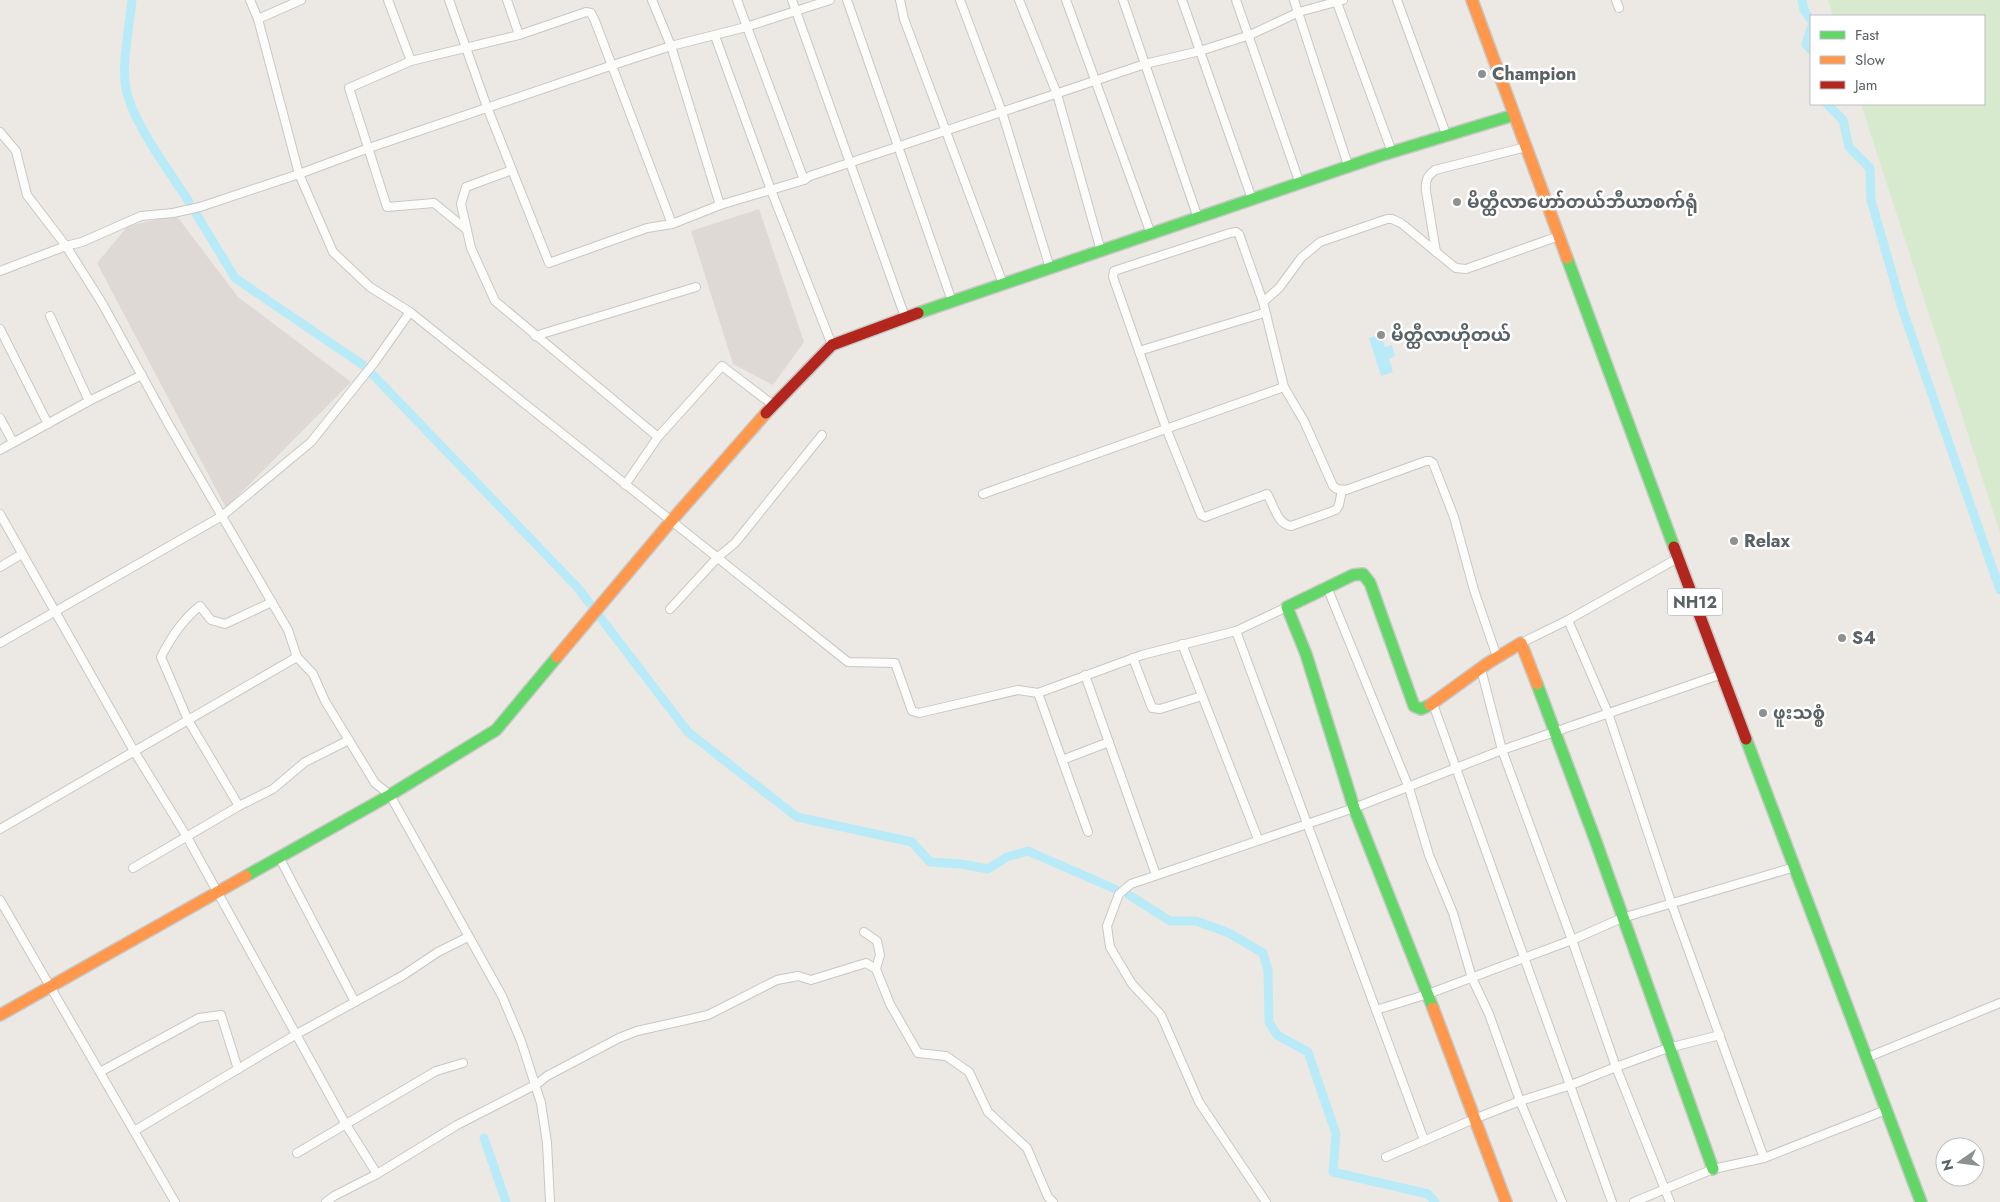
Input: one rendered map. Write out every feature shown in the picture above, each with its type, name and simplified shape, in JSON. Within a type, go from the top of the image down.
[{"type":"main road","name":"NH12","points":[[1472,0],[1678,558],[1920,1202]]},
{"type":"main road","points":[[0,1015],[390,794],[496,730],[672,520],[773,405],[832,345],[905,317],[1300,184],[1348,165],[1514,115]]},
{"type":"main road","points":[[1506,1202],[1428,994],[1354,808],[1306,654],[1287,607],[1353,575],[1363,574],[1370,583],[1414,706],[1421,709],[1433,704],[1497,658],[1521,644],[1557,733],[1668,1048],[1713,1169]]},
{"type":"street","points":[[250,0],[258,19],[299,174],[333,252],[370,287],[410,312],[848,662],[895,663],[912,711],[919,713],[1018,690],[1038,693],[1133,658],[1236,630],[1287,607]]},
{"type":"street","points":[[258,19],[301,0]]},
{"type":"street","points":[[388,0],[411,61]]},
{"type":"street","points":[[449,0],[468,48],[487,108],[549,263],[647,228],[672,224],[720,205],[804,180],[810,176],[1145,64],[1200,51],[1250,35],[1299,12],[1339,1],[1392,152]]},
{"type":"street","points":[[507,0],[519,35]]},
{"type":"street","points":[[652,0],[670,46],[720,205]]},
{"type":"street","points":[[737,0],[804,180]]},
{"type":"street","points":[[792,0],[905,317]]},
{"type":"street","points":[[0,271],[66,246],[82,242],[141,216],[173,213],[200,207],[670,46],[715,36],[830,0]]},
{"type":"street","points":[[847,0],[900,147],[952,301]]},
{"type":"street","points":[[900,0],[904,20],[1003,284]]},
{"type":"street","points":[[960,0],[1002,112],[1050,268]]},
{"type":"street","points":[[1018,0],[1057,94],[1101,251]]},
{"type":"street","points":[[1066,0],[1094,81],[1152,234]]},
{"type":"street","points":[[1123,0],[1198,218]]},
{"type":"street","points":[[1182,0],[1252,199]]},
{"type":"street","points":[[1236,0],[1250,35],[1300,184]]},
{"type":"street","points":[[1294,0],[1348,165]]},
{"type":"street","points":[[1397,0],[1446,134]]},
{"type":"street","points":[[467,230],[434,203],[388,207],[349,88],[411,61],[519,35],[586,12],[591,13],[613,65],[672,224]]},
{"type":"street","points":[[715,36],[771,190],[832,345]]},
{"type":"street","points":[[0,132],[16,151],[27,194],[66,246],[102,303],[288,630],[297,657],[313,674],[325,700],[375,783],[390,794],[502,996],[537,1084],[542,1104],[547,1143],[550,1202]]},
{"type":"street","points":[[1436,252],[1425,183],[1429,175],[1435,170],[1526,147]]},
{"type":"street","points":[[512,170],[466,187],[460,204],[472,248],[495,301],[658,437]]},
{"type":"street","points":[[1263,302],[1279,288],[1301,258],[1320,242],[1387,219],[1401,223],[1456,268],[1466,269],[1559,236]]},
{"type":"street","points":[[1342,490],[1339,506],[1336,510],[1291,526],[1286,526],[1281,522],[1267,494],[1205,517],[1200,515],[1166,428],[1113,277],[1114,271],[1236,232],[1239,234],[1263,302],[1264,313],[1284,387],[1304,421],[1333,486],[1342,490],[1426,462],[1430,461],[1433,463],[1454,518],[1474,590],[1497,658]]},
{"type":"street","points":[[535,336],[696,287]]},
{"type":"street","points":[[0,643],[222,516],[311,442],[374,362],[410,312]]},
{"type":"street","points":[[1139,351],[1264,313]]},
{"type":"street","points":[[50,316],[89,401]]},
{"type":"street","points":[[0,329],[48,424]]},
{"type":"street","points":[[626,485],[658,437],[722,366],[773,405]]},
{"type":"street","points":[[0,450],[89,401],[142,375]]},
{"type":"street","points":[[983,494],[1284,387]]},
{"type":"street","points":[[0,418],[13,442]]},
{"type":"street","points":[[670,609],[718,557],[735,544],[822,435]]},
{"type":"street","points":[[0,514],[134,751],[187,837],[345,1123],[377,1174]]},
{"type":"street","points":[[0,567],[22,554]]},
{"type":"street","points":[[1521,644],[1568,620],[1678,558]]},
{"type":"street","points":[[1327,587],[1409,788],[1429,855],[1453,913],[1472,978],[1562,1202]]},
{"type":"street","points":[[239,806],[188,720],[161,657],[171,637],[188,616],[200,606],[211,620],[225,624],[272,602]]},
{"type":"street","points":[[1568,620],[1608,714],[1672,905],[1764,1158]]},
{"type":"street","points":[[1236,630],[1424,1140]]},
{"type":"street","points":[[1182,644],[1258,839]]},
{"type":"street","points":[[0,829],[297,657]]},
{"type":"street","points":[[1133,658],[1152,708],[1160,709],[1202,696]]},
{"type":"street","points":[[1481,669],[1502,750],[1572,940],[1616,1067],[1670,1202]]},
{"type":"street","points":[[1266,1202],[1199,1102],[1161,1015],[1132,984],[1110,947],[1108,926],[1119,894],[1131,884],[1258,839],[1354,808],[1502,750],[1557,733],[1722,674]]},
{"type":"street","points":[[1085,675],[1156,875]]},
{"type":"street","points":[[1038,693],[1088,832]]},
{"type":"street","points":[[1433,704],[1455,769],[1526,958],[1612,1202]]},
{"type":"street","points":[[133,868],[273,788],[305,762],[349,740]]},
{"type":"street","points":[[1062,760],[1109,742]]},
{"type":"street","points":[[279,857],[355,1002]]},
{"type":"street","points":[[1376,1010],[1428,994],[1526,958],[1622,918],[1672,905],[1794,867]]},
{"type":"street","points":[[0,900],[175,1202]]},
{"type":"street","points":[[864,932],[877,941],[880,955],[876,969],[890,1004],[918,1053],[946,1056],[969,1072],[988,1112],[1026,1148],[1048,1197],[1053,1202]]},
{"type":"street","points":[[134,1131],[295,1034],[402,976],[438,952],[468,937]]},
{"type":"street","points":[[326,1202],[377,1174],[457,1125],[537,1084],[547,1076],[619,1038],[637,1031],[708,1015],[777,980],[798,976],[811,980],[866,964],[876,969]]},
{"type":"street","points":[[1866,1058],[2000,1003]]},
{"type":"street","points":[[100,1072],[198,1018],[221,1015],[238,1069]]},
{"type":"street","points":[[1386,1156],[1474,1118],[1520,1101],[1571,1086],[1668,1048],[1720,1035]]},
{"type":"street","points":[[297,1153],[436,1071],[463,1063]]},
{"type":"street","points":[[1634,1202],[1713,1169],[1764,1158],[1886,1110]]},
{"type":"shaded area","points":[[759,209],[804,342],[773,385],[733,364],[691,231]]},
{"type":"shaded area","points":[[176,215],[238,297],[351,382],[226,508],[97,263],[128,226]]},
{"type":"green space","points":[[1828,0],[2000,0],[2000,533],[1861,105],[1985,105],[1985,15],[1833,15]]},
{"type":"water","points":[[1381,334],[1385,347],[1392,345],[1395,356],[1389,359],[1393,372],[1381,376],[1369,338]]},
{"type":"waterway","points":[[132,0],[126,44],[126,88],[136,116],[144,131],[189,202]]},
{"type":"waterway","points":[[1802,0],[1804,10],[1810,19]]},
{"type":"waterway","points":[[1810,31],[1806,44],[1810,49]]},
{"type":"waterway","points":[[1828,105],[1843,120],[1849,147],[1870,168],[1871,200],[1902,308],[2000,590]]},
{"type":"waterway","points":[[195,212],[235,278],[363,365]]},
{"type":"waterway","points":[[373,375],[577,587],[591,605]]},
{"type":"waterway","points":[[600,617],[688,732],[797,817],[912,842],[930,862],[961,864],[988,869],[1007,857],[1028,851],[1115,889]]},
{"type":"waterway","points":[[1129,895],[1170,921],[1196,921],[1229,933],[1263,953],[1268,970],[1269,1022],[1277,1035],[1308,1052],[1336,1134],[1333,1172],[1428,1194],[1435,1202]]},
{"type":"waterway","points":[[484,1138],[506,1202]]},
{"type":"traffic: fast","points":[[918,313],[1379,156],[1514,115]]},
{"type":"traffic: fast","points":[[1567,258],[1674,547]]},
{"type":"traffic: fast","points":[[1430,705],[1421,709],[1414,706],[1370,583],[1363,574],[1353,575],[1287,607],[1306,654],[1354,808],[1433,1008]]},
{"type":"traffic: fast","points":[[246,876],[390,795],[496,730],[557,657]]},
{"type":"traffic: fast","points":[[1537,684],[1595,839],[1713,1169]]},
{"type":"traffic: fast","points":[[1746,739],[1921,1202]]},
{"type":"traffic: slow","points":[[1472,0],[1567,258]]},
{"type":"traffic: slow","points":[[557,657],[672,520],[766,413]]},
{"type":"traffic: slow","points":[[1430,705],[1488,663],[1521,643],[1537,684]]},
{"type":"traffic: slow","points":[[0,1015],[246,876]]},
{"type":"traffic: slow","points":[[1433,1008],[1506,1202]]},
{"type":"traffic: jam","points":[[766,413],[832,345],[918,313]]},
{"type":"traffic: jam","points":[[1674,547],[1746,739]]},
{"type":"place","name":"Champion","points":[[1482,74]]},
{"type":"place","name":"မိတ္ထီလာဟော်တယ်ဘီယာစက်ရုံ","points":[[1457,202]]},
{"type":"place","name":"မိတ္ထီလာဟိုတယ်","points":[[1381,335]]},
{"type":"place","name":"Relax","points":[[1734,541]]},
{"type":"place","name":"S4","points":[[1842,638]]},
{"type":"place","name":"ဖူးသစ္စံ","points":[[1763,713]]}]
